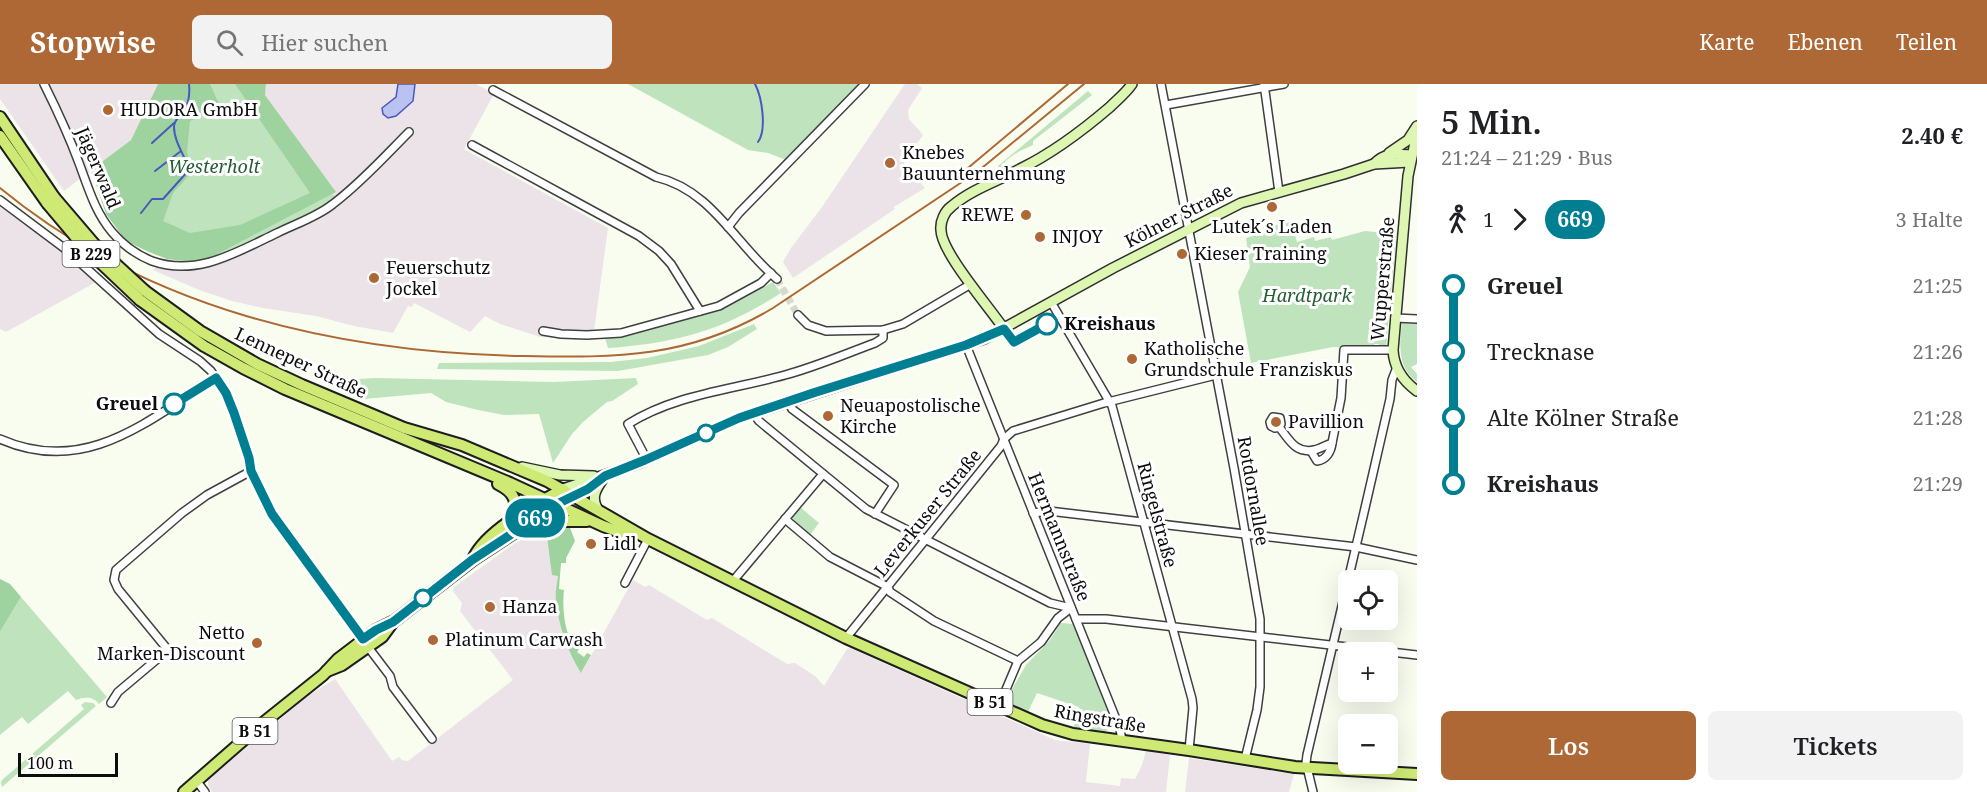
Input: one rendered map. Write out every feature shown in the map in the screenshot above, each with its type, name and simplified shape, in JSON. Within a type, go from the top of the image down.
[{"type":"main road","name":"Lenneper Straße","points":[[0,117],[50,200]]},
{"type":"main road","name":"Lenneper Straße","points":[[0,136],[85,248],[204,346],[270,382],[302,385],[404,428],[462,445],[564,489]]},
{"type":"main road","name":"Lenneper Straße","points":[[142,296],[173,312],[286,383],[557,504]]},
{"type":"main road","points":[[471,467],[478,476],[497,483],[511,493],[515,506],[512,520]]},
{"type":"main road","name":"Ringstraße","points":[[564,489],[644,537],[846,638],[1056,730],[1308,769],[1417,774]]},
{"type":"main road","name":"B 51","points":[[472,560],[479,548],[512,520],[533,505],[564,489]]},
{"type":"main road","name":"Kölner Straße","points":[[557,504],[574,495]]},
{"type":"main road","name":"Ringstraße","points":[[557,504],[625,534],[644,537]]},
{"type":"main road","name":"B 51","points":[[184,792],[327,671],[338,658],[366,643],[376,630],[393,622],[472,560],[557,504]]},
{"type":"main road","points":[[507,537],[516,536],[531,528],[554,521],[571,519],[592,521]]},
{"type":"street","name":"Jägerwald","points":[[44,84],[62,120],[96,208],[104,221],[122,243],[145,258],[184,267],[214,262],[320,213],[337,202],[409,132]]},
{"type":"street","points":[[729,227],[739,213],[865,84]]},
{"type":"street","points":[[1004,329],[957,264],[943,239],[942,221],[952,206],[1059,146],[1095,120],[1130,87],[1140,84]]},
{"type":"street","name":"Rotdornallee","points":[[1161,84],[1260,619],[1258,698],[1245,759]]},
{"type":"street","points":[[1166,105],[1284,84]]},
{"type":"street","points":[[1265,86],[1279,192]]},
{"type":"street","points":[[493,90],[656,177],[677,183],[693,192],[774,276],[730,301],[612,334],[561,334],[543,331]]},
{"type":"street","name":"Kölner Straße","points":[[1374,164],[1379,158],[1389,154],[1408,140],[1417,126]]},
{"type":"street","name":"Wupperstraße","points":[[1417,133],[1393,350],[1401,377],[1417,391]]},
{"type":"street","points":[[472,145],[639,236],[659,251],[671,264],[700,311]]},
{"type":"street","points":[[1389,154],[1413,163]]},
{"type":"street","name":"Kölner Straße","points":[[564,489],[580,482],[605,476],[753,413],[966,345],[1004,329],[1189,228],[1238,204],[1374,164],[1413,163]]},
{"type":"street","points":[[0,200],[64,248],[159,334],[200,361],[216,378],[226,393],[249,458],[251,471],[272,514],[390,676],[393,687],[432,739]]},
{"type":"street","points":[[798,315],[808,325],[826,331],[884,330],[903,324],[971,284]]},
{"type":"street","name":"Ringelstraße","points":[[1051,303],[1074,338],[1109,402],[1193,708],[1189,750]]},
{"type":"street","points":[[1395,318],[1417,319]]},
{"type":"street","points":[[647,459],[628,424],[644,414],[678,400],[786,375],[875,343],[883,338],[884,330]]},
{"type":"street","name":"Hermannstraße","points":[[966,345],[1120,729],[1122,741]]},
{"type":"street","points":[[1311,451],[1317,461],[1322,461],[1329,453],[1341,398],[1344,350],[1393,350]]},
{"type":"street","points":[[1313,792],[1307,755],[1388,408],[1392,380],[1397,367]]},
{"type":"street","name":"Leverkuser Straße","points":[[846,638],[1001,446],[1004,439],[1013,431],[1163,387],[1212,378],[1216,375]]},
{"type":"street","points":[[0,439],[50,451],[90,448],[134,430],[216,378]]},
{"type":"street","points":[[788,401],[792,409],[894,485],[875,514]]},
{"type":"street","points":[[753,413],[759,421],[823,474],[875,514],[1050,603],[1071,608]]},
{"type":"street","points":[[1279,427],[1289,442],[1311,451],[1332,443]]},
{"type":"street","points":[[509,465],[560,475],[605,476]]},
{"type":"street","points":[[111,703],[118,692],[168,650],[118,589],[114,579],[116,570],[185,510],[251,471]]},
{"type":"street","points":[[734,581],[823,474]]},
{"type":"street","points":[[600,512],[595,503],[594,494],[605,476]]},
{"type":"street","name":"Kölner Straße","points":[[574,495],[588,489],[605,476]]},
{"type":"street","points":[[1033,513],[1043,510],[1356,547],[1417,560]]},
{"type":"street","points":[[785,519],[830,557],[888,587],[890,592],[919,612],[1018,661]]},
{"type":"street","points":[[625,583],[644,537]]},
{"type":"street","points":[[999,706],[1018,661],[1041,642],[1058,618],[1071,608]]},
{"type":"street","points":[[1076,619],[1094,618],[1172,626],[1417,655]]},
{"type":"street","points":[[196,780],[205,792]]},
{"type":"shaded area","points":[[0,84],[158,84],[131,140],[64,191],[0,99]]},
{"type":"shaded area","points":[[266,84],[476,84],[494,94],[464,149],[608,228],[593,339],[540,337],[500,324],[485,316],[470,332],[414,303],[412,307],[408,306],[393,333],[232,301],[199,290],[153,270],[167,259],[185,261],[335,192],[265,95]]},
{"type":"shaded area","points":[[905,84],[917,84],[922,88],[908,110],[909,119],[923,135],[903,162],[925,188],[793,278],[783,262],[791,248],[822,207]]},
{"type":"shaded area","points":[[0,204],[61,251],[96,282],[6,332],[0,329]]},
{"type":"shaded area","points":[[546,529],[553,575],[558,575],[556,599],[561,622],[567,645],[582,672],[633,580],[645,587],[649,585],[707,620],[712,618],[787,664],[795,663],[815,676],[824,686],[847,649],[850,648],[1055,740],[1090,744],[1086,782],[1120,786],[1121,778],[1135,779],[1146,751],[1170,755],[1166,792],[212,792],[208,780],[306,697],[335,679],[392,761],[399,757],[408,761],[513,680],[460,611],[462,603],[453,591],[454,587],[511,546],[529,535]]},
{"type":"shaded area","points":[[1189,758],[1294,774],[1289,792],[1185,792]]},
{"type":"green space","points":[[158,84],[210,84],[220,106],[190,121],[187,152],[193,171],[173,193],[163,221],[190,233],[240,225],[310,193],[235,84],[266,84],[265,95],[336,192],[204,261],[167,259],[132,244],[123,237],[106,214],[91,170],[131,140]]},
{"type":"green space","name":"Westerholt","points":[[160,84],[261,84],[263,96],[335,197],[333,203],[217,256],[201,259],[168,258],[138,139]]},
{"type":"green space","points":[[628,84],[862,84],[791,158],[786,160],[768,153],[748,150]]},
{"type":"green space","points":[[1088,91],[1092,95],[1033,141],[1033,145],[1008,159],[1000,172],[979,182],[993,170],[994,172],[999,168],[998,166]]},
{"type":"green space","name":"Hardtpark","points":[[1291,222],[1297,242],[1314,237],[1315,241],[1331,237],[1332,240],[1365,231],[1396,234],[1397,228],[1386,348],[1380,348],[1379,344],[1374,344],[1374,348],[1333,347],[1251,363],[1238,292],[1250,267],[1246,238],[1273,230],[1272,226]]},
{"type":"green space","points":[[773,282],[781,293],[718,326],[655,343],[608,348],[605,338],[724,309]]},
{"type":"green space","points":[[1402,323],[1417,324],[1417,364],[1411,367],[1417,374],[1417,382],[1411,377],[1403,363],[1400,347]]},
{"type":"green space","points":[[754,324],[757,329],[728,347],[708,355],[618,371],[437,369],[439,363],[611,362],[647,358],[699,346]]},
{"type":"green space","points":[[376,378],[554,382],[636,378],[638,384],[607,402],[583,422],[553,463],[539,414],[504,415],[478,410],[446,402],[431,393],[364,399],[334,385],[340,380]]},
{"type":"green space","points":[[800,507],[819,523],[810,535],[792,517]]},
{"type":"green space","points":[[569,525],[575,541],[566,558],[566,563],[561,563],[559,589],[564,590],[564,613],[570,638],[579,649],[577,652],[584,657],[587,653],[591,655],[581,673],[561,629],[556,597],[558,576],[552,575],[546,529]]},
{"type":"green space","points":[[0,579],[10,584],[21,597],[0,632]]},
{"type":"green space","points":[[21,597],[107,697],[99,704],[89,698],[76,700],[68,691],[28,724],[22,717],[0,735],[0,632]]},
{"type":"green space","points":[[1061,623],[1074,624],[1113,724],[1104,733],[1073,730],[1079,707],[1037,693],[1028,712],[1005,701],[1026,665],[1050,640]]},
{"type":"green space","points":[[85,702],[96,706],[2,787],[2,780],[84,709],[81,705]]},
{"type":"water","points":[[398,84],[415,84],[413,101],[396,116],[388,118],[383,114],[382,108],[396,97]]},
{"type":"waterway","points":[[141,213],[152,199],[163,199],[188,171],[189,168],[177,143],[174,124],[187,105],[189,84]]},
{"type":"waterway","points":[[755,84],[760,97],[762,113],[762,130],[758,142]]},
{"type":"waterway","points":[[152,143],[174,123]]},
{"type":"waterway","points":[[155,171],[181,151]]},
{"type":"tunnel","points":[[777,279],[798,315]]},
{"type":"railway","points":[[962,173],[1068,84]]},
{"type":"railway","points":[[0,188],[57,230],[118,265],[181,294],[247,316],[315,333],[384,346],[454,353],[524,356],[622,355],[652,352],[712,337],[773,308],[977,172],[1084,84]]},
{"type":"bus line","name":"669","points":[[174,404],[216,378],[226,393],[249,458],[251,471],[272,514],[363,639],[393,622],[472,560],[557,504],[588,489],[605,476],[753,413],[984,339],[1004,329],[1014,342],[1047,324]]},
{"type":"place","name":"HUDORA GmbH","points":[[108,110]]},
{"type":"place","name":"Knebes Bauunternehmung","points":[[890,163]]},
{"type":"place","name":"Lutek´s Laden","points":[[1272,207]]},
{"type":"place","name":"REWE","points":[[1026,215]]},
{"type":"place","name":"INJOY","points":[[1040,237]]},
{"type":"place","name":"Kieser Training","points":[[1182,254]]},
{"type":"place","name":"Feuerschutz Jockel","points":[[374,278]]},
{"type":"place","name":"Kreishaus","points":[[1047,324]]},
{"type":"place","name":"Katholische Grundschule Franziskus","points":[[1132,359]]},
{"type":"place","name":"Greuel","points":[[174,404]]},
{"type":"place","name":"Neuapostolische Kirche","points":[[828,416]]},
{"type":"place","name":"Pavillion","points":[[1276,422]]},
{"type":"place","name":"Lidl","points":[[591,544]]},
{"type":"place","name":"Hanza","points":[[490,607]]},
{"type":"place","name":"Platinum Carwash","points":[[433,640]]},
{"type":"place","name":"Netto Marken-Discount","points":[[257,643]]}]
